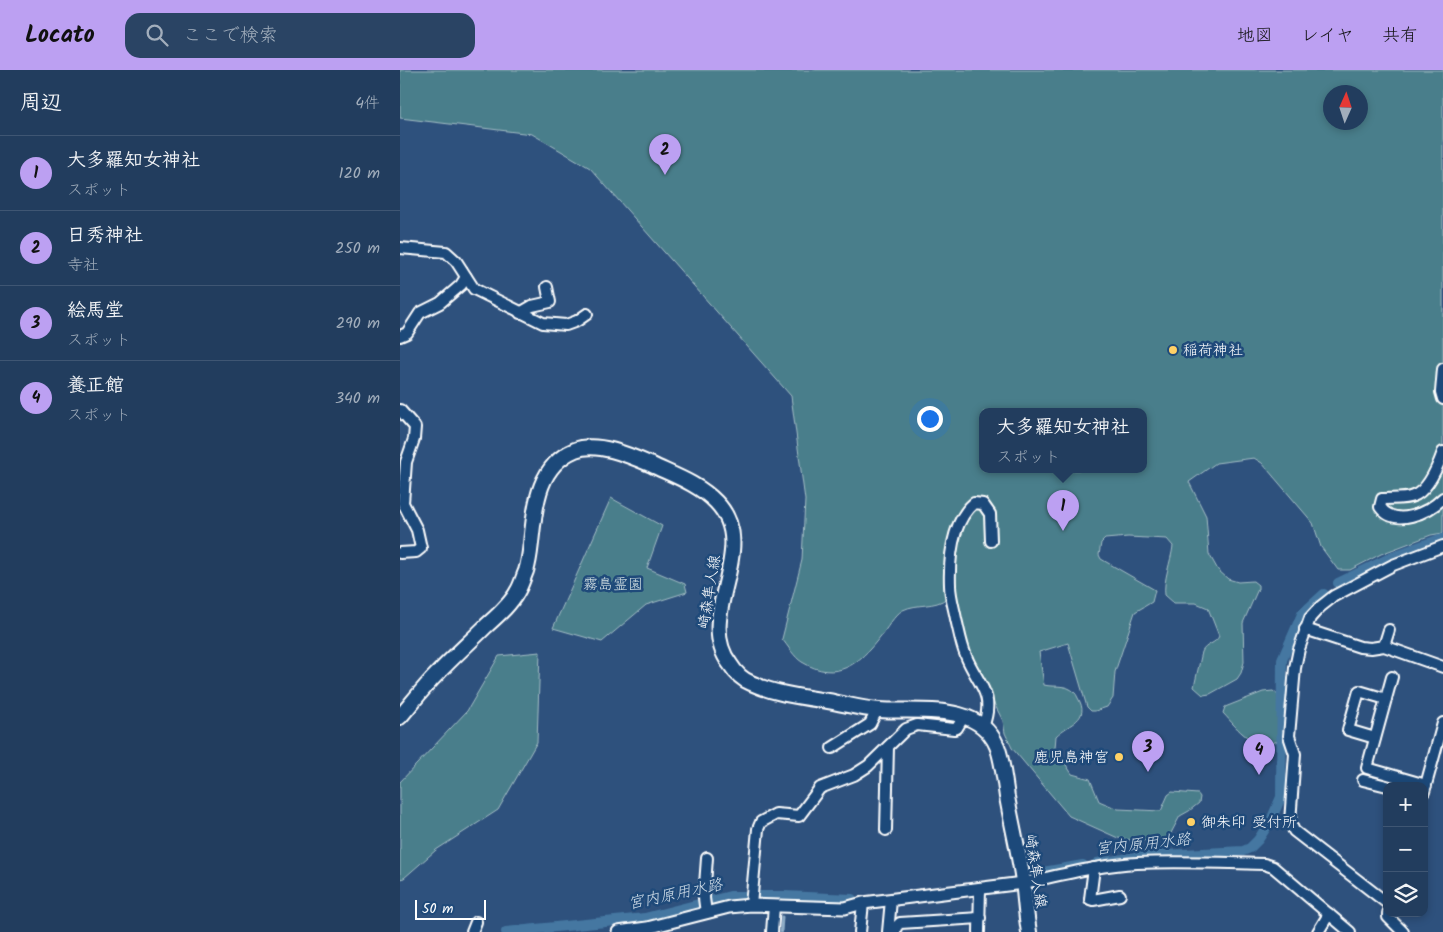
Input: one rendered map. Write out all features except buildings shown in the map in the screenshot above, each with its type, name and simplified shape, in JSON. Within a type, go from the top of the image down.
[{"type":"main road","name":"崎森隼人線","points":[[400,717],[435,676],[498,615],[517,593],[528,566],[536,498],[545,477],[558,461],[576,450],[592,448],[611,450],[632,456],[696,486],[717,502],[723,511],[731,528],[733,549],[717,630],[718,640],[731,667],[748,682],[773,691],[877,710],[933,711],[964,716],[984,727],[997,746],[1023,883],[1029,932]]},
{"type":"street","points":[[400,248],[446,252],[456,261],[474,289],[543,324],[566,325],[577,321],[586,314]]},
{"type":"street","points":[[400,336],[406,333],[420,313],[440,303],[466,277]]},
{"type":"street","points":[[520,313],[532,306],[550,302],[547,287]]},
{"type":"street","points":[[1443,368],[1441,392],[1443,400]]},
{"type":"street","points":[[400,410],[415,427],[414,438],[406,462],[403,503],[417,530],[421,548],[416,552],[400,553]]},
{"type":"street","points":[[1443,452],[1437,470],[1428,483],[1414,496],[1382,499],[1380,507],[1385,514],[1394,517],[1404,517],[1424,512],[1443,498]]},
{"type":"street","points":[[984,727],[988,715],[988,700],[965,655],[950,586],[952,543],[959,522],[966,510],[974,503],[983,504],[990,514],[992,541]]},
{"type":"street","points":[[1383,900],[1294,832],[1290,822],[1295,754],[1289,736],[1295,668],[1305,629],[1314,612],[1334,596],[1382,570],[1443,546]]},
{"type":"street","points":[[1305,629],[1360,647],[1384,646],[1443,667]]},
{"type":"street","points":[[1384,646],[1389,630]]},
{"type":"street","points":[[1392,677],[1367,768],[1406,782]]},
{"type":"street","points":[[1375,738],[1348,730],[1350,722],[1359,691],[1386,699]]},
{"type":"street","points":[[832,748],[870,724],[877,710]]},
{"type":"street","points":[[752,899],[758,829],[761,822],[776,814],[799,816],[820,788],[854,775],[868,766],[906,729],[917,725],[954,729],[957,728],[964,716]]},
{"type":"street","points":[[1427,782],[1443,723]]},
{"type":"street","points":[[886,830],[888,747]]},
{"type":"street","points":[[1363,780],[1383,785]]},
{"type":"street","points":[[705,906],[707,858]]},
{"type":"street","points":[[618,932],[647,928],[705,906],[729,907],[752,899],[774,906],[845,908],[863,903],[1023,883],[1094,868],[1145,863],[1192,862],[1264,864],[1273,867],[1350,932]]},
{"type":"street","points":[[1094,868],[1090,898],[1093,900],[1120,895]]},
{"type":"street","points":[[979,932],[980,888]]},
{"type":"street","points":[[888,932],[891,900]]},
{"type":"street","points":[[860,932],[863,903]]},
{"type":"street","points":[[772,932],[774,906]]},
{"type":"street","points":[[1318,932],[1329,914]]},
{"type":"street","points":[[1388,917],[1403,932]]},
{"type":"street","points":[[895,932],[896,927],[900,923],[980,918]]},
{"type":"green space","points":[[400,70],[1443,70],[1443,533],[1431,535],[1381,554],[1350,570],[1338,570],[1321,547],[1313,523],[1262,463],[1254,458],[1216,463],[1189,482],[1206,516],[1209,554],[1218,570],[1228,579],[1238,582],[1253,581],[1258,585],[1258,589],[1243,623],[1244,662],[1241,673],[1237,679],[1210,694],[1203,695],[1194,687],[1202,652],[1205,647],[1216,641],[1219,636],[1208,608],[1196,603],[1174,603],[1165,595],[1166,577],[1173,546],[1167,539],[1128,537],[1105,539],[1101,543],[1099,555],[1101,559],[1155,590],[1152,602],[1135,612],[1115,672],[1113,698],[1107,707],[1091,711],[1087,707],[1068,643],[1039,652],[1044,685],[1070,689],[1076,695],[1082,711],[1077,720],[1056,736],[1055,748],[1072,774],[1090,779],[1099,801],[1118,809],[1161,811],[1168,795],[1172,792],[1198,794],[1200,797],[1199,803],[1180,816],[1170,835],[1165,839],[1137,841],[1118,838],[1069,816],[1012,748],[1005,733],[1003,721],[969,654],[947,598],[937,603],[908,608],[900,612],[872,647],[855,662],[846,667],[826,671],[802,662],[796,657],[782,639],[802,560],[805,500],[791,396],[590,168],[532,134],[400,118]]},
{"type":"green space","name":"霧島霊園","points":[[611,498],[662,526],[647,568],[685,584],[687,592],[646,605],[602,642],[553,628]]},
{"type":"green space","points":[[540,652],[537,742],[498,810],[436,850],[404,878],[400,879],[400,782],[467,711],[499,656]]},
{"type":"green space","points":[[1273,691],[1279,696],[1278,741],[1261,743],[1254,741],[1241,732],[1223,713],[1225,707],[1263,692]]},
{"type":"waterway","name":"宮内原用水路","points":[[1338,583],[1394,556],[1443,538]]},
{"type":"waterway","name":"宮内原用水路","points":[[1097,863],[1144,856],[1243,851],[1250,848],[1258,840],[1271,820],[1281,797],[1282,660],[1302,614],[1324,594]]},
{"type":"waterway","name":"宮内原用水路","points":[[1032,874],[1083,865]]},
{"type":"waterway","name":"宮内原用水路","points":[[506,932],[645,918],[730,896],[852,899]]},
{"type":"waterway","points":[[781,932],[782,917]]},
{"type":"place","name":"日秀神社","points":[[665,175]]},
{"type":"place","name":"稲荷神社","points":[[1173,350]]},
{"type":"place","name":"大多羅知女神社","points":[[1063,531]]},
{"type":"place","name":"鹿児島神宮","points":[[1119,757]]},
{"type":"place","name":"絵馬堂","points":[[1148,772]]},
{"type":"place","name":"養正館","points":[[1259,775]]},
{"type":"place","name":"御朱印 受付所","points":[[1191,822]]}]
